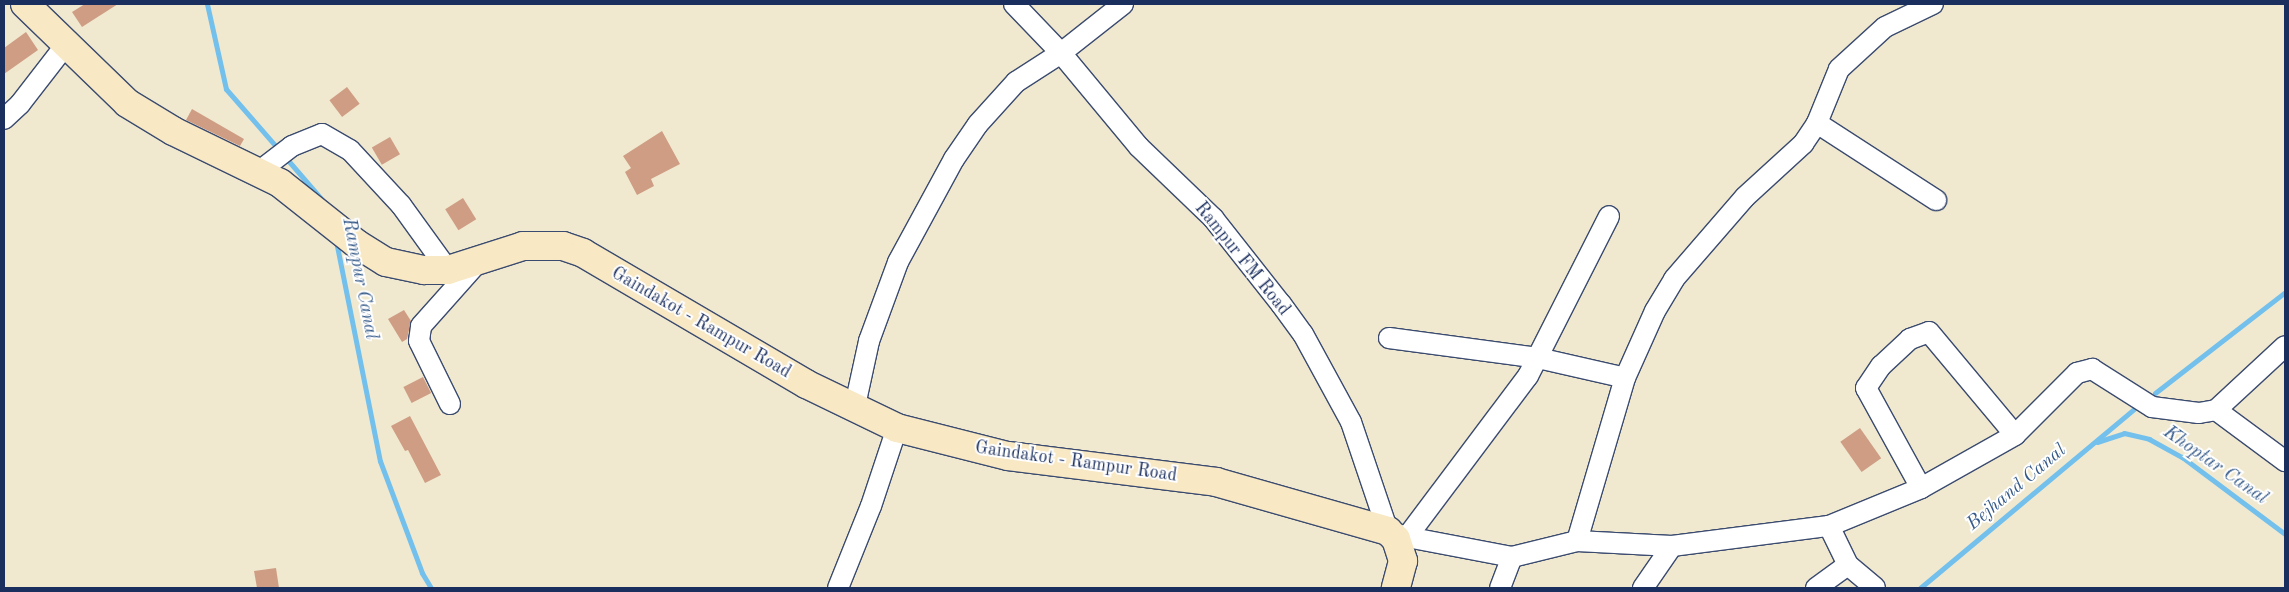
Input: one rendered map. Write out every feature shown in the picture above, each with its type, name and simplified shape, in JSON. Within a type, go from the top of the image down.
[{"type":"main road","name":"Gaindakot - Rampur Road","points":[[25,4],[68,42],[96,75],[127,102],[173,131],[280,183],[358,244],[386,262],[403,267],[448,270],[523,246],[544,244],[583,253],[854,410],[897,428],[1008,456],[1216,482],[1397,534]]},
{"type":"main road","points":[[1396,588],[1403,560],[1397,534]]},
{"type":"street","name":"Rampur FM Road","points":[[1014,4],[1061,53],[1139,146],[1213,218],[1302,334],[1351,422],[1397,534]]},
{"type":"street","points":[[854,410],[869,341],[898,262],[954,159],[978,124],[1016,82],[1061,53],[1123,4]]},
{"type":"street","points":[[1577,541],[1625,378],[1655,310],[1674,279],[1745,196],[1803,144],[1817,123],[1839,68],[1885,27],[1933,4]]},
{"type":"street","points":[[4,119],[20,104],[68,42]]},
{"type":"street","points":[[1817,123],[1936,200]]},
{"type":"street","points":[[257,173],[292,146],[322,134],[350,150],[401,205],[448,270]]},
{"type":"street","points":[[1609,216],[1538,358],[1397,534],[1512,557],[1577,541],[1672,546],[1829,526],[1921,488],[2015,435],[2078,373],[2092,369],[2152,406],[2199,413],[2216,410],[2285,346]]},
{"type":"street","points":[[450,404],[420,341],[422,326],[479,261]]},
{"type":"street","points":[[1921,488],[1866,388],[1880,366],[1910,339],[1929,332],[2015,435]]},
{"type":"street","points":[[1389,338],[1538,358],[1625,378]]},
{"type":"street","points":[[2216,410],[2285,461]]},
{"type":"street","points":[[838,588],[871,506],[897,428]]},
{"type":"street","points":[[1829,526],[1848,565],[1876,588]]},
{"type":"street","points":[[1643,588],[1672,546]]},
{"type":"street","points":[[1500,588],[1512,557]]},
{"type":"street","points":[[1816,588],[1848,565]]},
{"type":"building","points":[[85,4],[118,4],[82,27],[72,12]]},
{"type":"building","points":[[26,32],[38,50],[4,74],[4,48]]},
{"type":"building","points":[[347,87],[360,104],[342,117],[329,100]]},
{"type":"building","points":[[192,109],[244,139],[240,146],[186,120]]},
{"type":"building","points":[[662,131],[680,164],[651,179],[654,186],[637,195],[625,172],[631,168],[623,156]]},
{"type":"building","points":[[390,137],[400,154],[382,165],[372,148]]},
{"type":"building","points":[[463,198],[476,219],[458,230],[445,209]]},
{"type":"building","points":[[404,310],[411,321],[407,339],[402,342],[388,319]]},
{"type":"building","points":[[423,377],[431,393],[412,403],[403,387]]},
{"type":"building","points":[[410,416],[441,475],[425,483],[408,450],[405,451],[391,426]]},
{"type":"building","points":[[1860,428],[1881,458],[1862,472],[1840,442]]},
{"type":"building","points":[[276,568],[279,588],[257,588],[254,571]]},
{"type":"waterway","name":"Rampur Canal","points":[[207,4],[226,89],[280,151]]},
{"type":"waterway","name":"Rampur Canal","points":[[286,158],[324,202]]},
{"type":"waterway","name":"Rampur Canal","points":[[336,241],[380,461],[422,573],[431,588]]},
{"type":"waterway","name":"Bejhand Canal","points":[[2155,393],[2285,292]]},
{"type":"waterway","name":"Bejhand Canal","points":[[1920,588],[2133,410]]},
{"type":"waterway","name":"Khoptar Canal","points":[[2097,442],[2124,433],[2149,439],[2182,457],[2285,534]]}]
